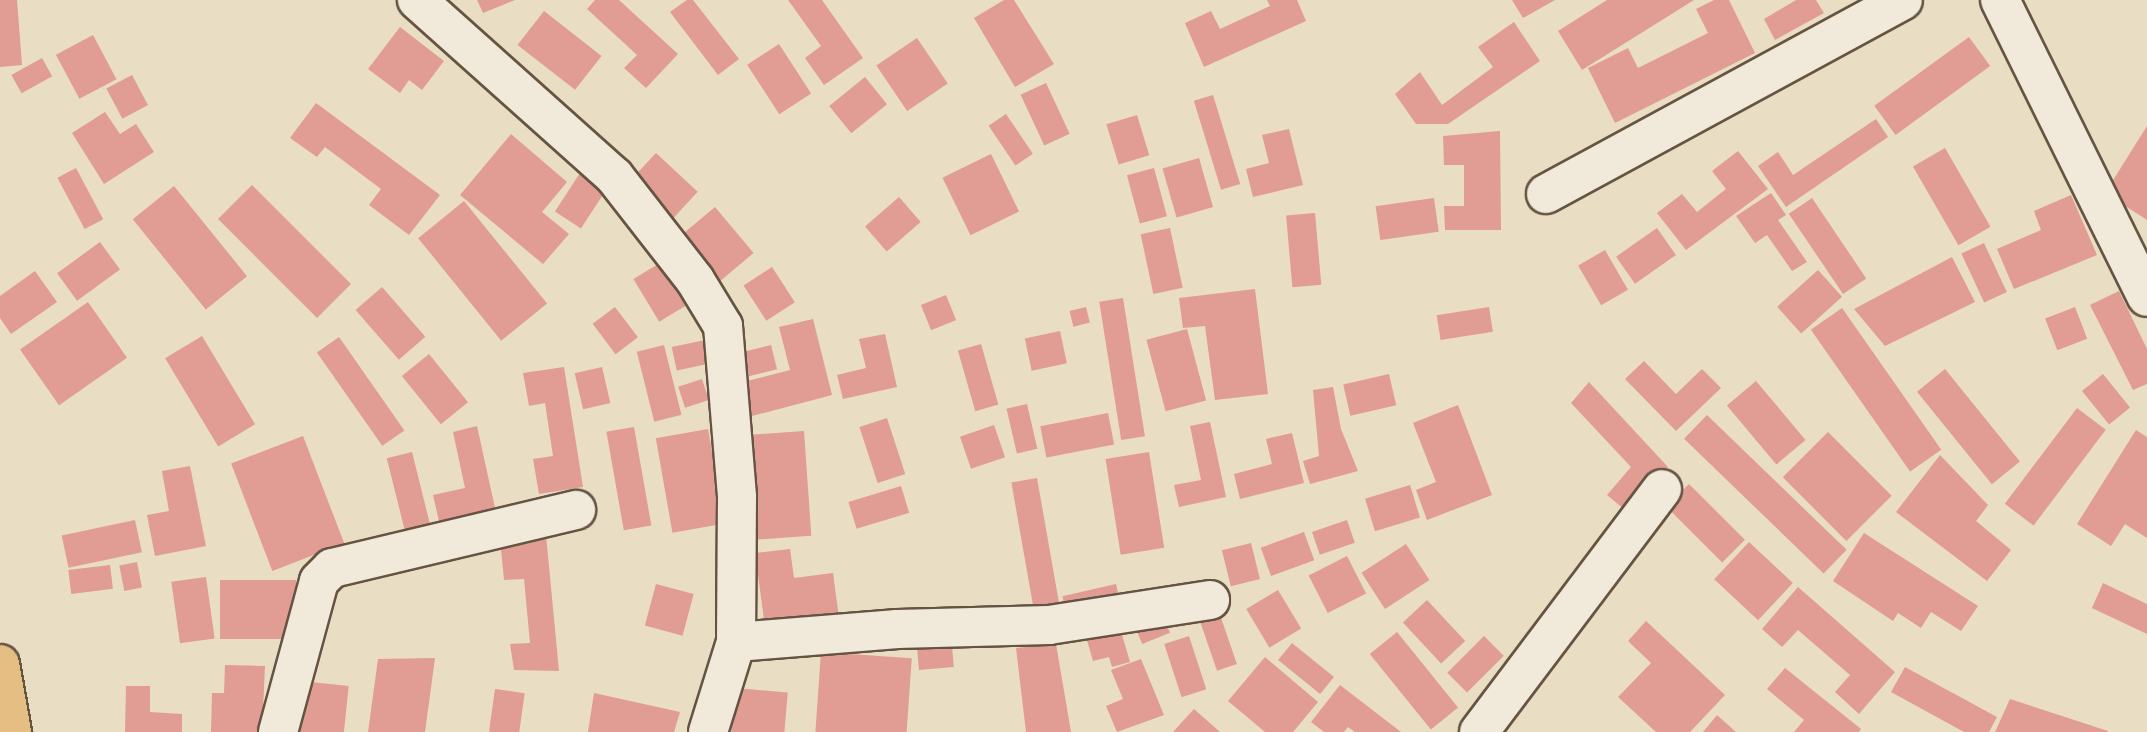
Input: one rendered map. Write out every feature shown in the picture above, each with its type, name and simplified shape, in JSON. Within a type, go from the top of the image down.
[{"type":"highway","points":[[0,664],[12,732]]},
{"type":"street","points":[[417,0],[614,176],[695,280],[723,326],[737,497],[736,642],[708,732]]},
{"type":"street","points":[[1546,194],[1903,0]]},
{"type":"street","points":[[2000,0],[2147,297]]},
{"type":"street","points":[[1479,732],[1662,489]]},
{"type":"street","points":[[278,732],[319,581],[332,568],[576,510]]},
{"type":"street","points":[[736,642],[897,629],[1049,625],[1210,600]]},
{"type":"building","points":[[0,0],[17,0],[22,65],[0,67]]},
{"type":"building","points":[[477,0],[515,0],[483,13]]},
{"type":"building","points":[[595,0],[619,0],[678,54],[646,88],[624,68],[637,55],[587,9]]},
{"type":"building","points":[[687,0],[693,0],[739,59],[718,75],[670,12]]},
{"type":"building","points":[[788,0],[822,0],[863,58],[824,85],[805,58],[821,46]]},
{"type":"building","points":[[1004,0],[1014,0],[1054,64],[1015,87],[974,18]]},
{"type":"building","points":[[1267,0],[1297,0],[1306,21],[1204,67],[1185,23],[1211,11],[1220,29],[1270,6]]},
{"type":"building","points":[[1512,0],[1555,0],[1523,18]]},
{"type":"building","points":[[1607,0],[1694,0],[1582,70],[1558,31]]},
{"type":"building","points":[[1714,0],[1729,0],[1755,53],[1615,123],[1588,68],[1628,48],[1638,68],[1708,33],[1696,9]]},
{"type":"building","points":[[1796,0],[1816,0],[1824,13],[1775,40],[1764,19]]},
{"type":"building","points":[[544,11],[602,56],[575,90],[518,45]]},
{"type":"building","points":[[1514,22],[1540,61],[1448,124],[1416,124],[1395,94],[1420,72],[1442,105],[1493,67],[1478,47]]},
{"type":"building","points":[[400,27],[444,61],[422,90],[409,80],[400,93],[368,69]]},
{"type":"building","points":[[93,35],[116,79],[79,99],[56,55]]},
{"type":"building","points":[[1969,37],[1990,66],[1896,135],[1874,106]]},
{"type":"building","points":[[917,38],[948,84],[907,111],[876,65]]},
{"type":"building","points":[[779,44],[811,93],[779,114],[747,65]]},
{"type":"building","points":[[42,58],[52,76],[22,93],[11,75]]},
{"type":"building","points":[[132,75],[148,105],[122,119],[106,89]]},
{"type":"building","points":[[865,77],[887,104],[851,133],[829,106]]},
{"type":"building","points":[[1046,83],[1070,134],[1044,146],[1021,95]]},
{"type":"building","points":[[1213,95],[1240,184],[1221,190],[1194,101]]},
{"type":"building","points":[[316,103],[440,195],[409,235],[369,205],[381,189],[325,147],[317,157],[290,138]]},
{"type":"building","points":[[105,112],[120,134],[136,124],[154,152],[104,184],[72,133]]},
{"type":"building","points":[[1006,114],[1033,154],[1015,166],[989,126]]},
{"type":"building","points":[[1137,115],[1149,155],[1119,165],[1106,124]]},
{"type":"building","points":[[1876,119],[1888,137],[1786,207],[1758,166],[1778,152],[1793,175]]},
{"type":"building","points":[[2147,126],[2147,220],[2105,193]]},
{"type":"building","points":[[1289,129],[1303,185],[1253,197],[1246,169],[1269,163],[1262,135]]},
{"type":"building","points":[[1500,131],[1501,230],[1445,230],[1444,206],[1464,206],[1464,165],[1444,165],[1443,136]]},
{"type":"building","points":[[511,134],[567,182],[542,212],[569,234],[543,264],[460,195]]},
{"type":"building","points":[[1945,148],[1990,227],[1958,245],[1913,166]]},
{"type":"building","points":[[1738,151],[1768,189],[1686,250],[1657,213],[1682,194],[1697,212],[1726,189],[1712,171]]},
{"type":"building","points":[[656,153],[698,192],[670,221],[629,182]]},
{"type":"building","points":[[991,154],[1019,212],[971,235],[942,178]]},
{"type":"building","points":[[1199,158],[1213,207],[1177,217],[1162,168]]},
{"type":"building","points":[[76,168],[103,219],[85,229],[57,178]]},
{"type":"building","points":[[1154,168],[1167,216],[1140,224],[1127,175]]},
{"type":"building","points":[[580,173],[606,190],[581,228],[555,212]]},
{"type":"building","points":[[252,185],[351,284],[317,318],[218,219]]},
{"type":"building","points":[[174,186],[247,276],[206,310],[133,219]]},
{"type":"building","points":[[1771,193],[1786,215],[1778,220],[1807,262],[1792,271],[1767,235],[1755,243],[1736,216]]},
{"type":"building","points":[[2071,195],[2097,255],[2014,289],[1997,249],[2041,230],[2034,211]]},
{"type":"building","points":[[899,197],[921,222],[887,251],[865,227]]},
{"type":"building","points":[[1434,198],[1439,232],[1380,240],[1376,206]]},
{"type":"building","points":[[1812,198],[1866,278],[1843,294],[1789,214]]},
{"type":"building","points":[[464,201],[547,304],[501,341],[418,238]]},
{"type":"building","points":[[715,207],[754,253],[720,281],[681,235]]},
{"type":"building","points":[[1315,213],[1321,285],[1292,287],[1286,216]]},
{"type":"building","points":[[1170,228],[1183,288],[1153,294],[1141,234]]},
{"type":"building","points":[[1657,228],[1676,255],[1635,284],[1616,257]]},
{"type":"building","points":[[100,242],[120,270],[77,301],[57,273]]},
{"type":"building","points":[[1984,243],[2007,292],[1984,303],[1961,254]]},
{"type":"building","points":[[1605,250],[1628,290],[1601,305],[1578,266]]},
{"type":"building","points":[[1952,257],[1975,302],[1885,346],[1854,309]]},
{"type":"building","points":[[660,263],[686,306],[659,322],[633,279]]},
{"type":"building","points":[[772,267],[795,302],[766,321],[743,286]]},
{"type":"building","points":[[1818,270],[1842,297],[1801,334],[1777,307]]},
{"type":"building","points":[[35,271],[57,302],[11,334],[0,318],[0,296]]},
{"type":"building","points":[[382,287],[425,337],[399,360],[356,310]]},
{"type":"building","points":[[1255,289],[1268,394],[1215,400],[1205,326],[1183,328],[1179,298]]},
{"type":"building","points":[[2119,291],[2147,349],[2147,384],[2133,390],[2090,305]]},
{"type":"building","points":[[946,295],[956,320],[931,330],[921,305]]},
{"type":"building","points":[[1123,298],[1145,436],[1121,440],[1099,302]]},
{"type":"building","points":[[88,302],[127,358],[59,405],[20,350]]},
{"type":"building","points":[[615,307],[638,337],[616,354],[593,324]]},
{"type":"building","points":[[1086,307],[1090,323],[1073,327],[1070,311]]},
{"type":"building","points":[[1489,307],[1493,332],[1441,340],[1437,315]]},
{"type":"building","points":[[2075,307],[2087,339],[2057,350],[2045,318]]},
{"type":"building","points":[[1842,308],[1941,450],[1910,472],[1811,330]]},
{"type":"building","points":[[813,319],[832,395],[752,416],[743,382],[790,370],[779,327]]},
{"type":"building","points":[[1187,329],[1206,400],[1166,411],[1146,340]]},
{"type":"building","points":[[1060,331],[1067,363],[1032,371],[1025,338]]},
{"type":"building","points":[[885,334],[897,387],[843,399],[837,375],[866,368],[859,339]]},
{"type":"building","points":[[202,336],[255,424],[218,446],[165,358]]},
{"type":"building","points":[[339,337],[404,430],[382,446],[317,352]]},
{"type":"building","points":[[705,340],[710,363],[677,371],[672,347]]},
{"type":"building","points":[[981,344],[998,405],[975,411],[958,351]]},
{"type":"building","points":[[664,345],[681,415],[654,422],[637,352]]},
{"type":"building","points":[[771,345],[777,369],[743,378],[737,353]]},
{"type":"building","points":[[429,354],[468,402],[441,424],[402,376]]},
{"type":"building","points":[[1644,361],[1676,394],[1702,369],[1721,388],[1676,431],[1625,379]]},
{"type":"building","points":[[564,367],[583,487],[539,494],[533,459],[553,456],[545,403],[529,406],[523,373]]},
{"type":"building","points":[[602,367],[610,403],[583,409],[575,373]]},
{"type":"building","points":[[1945,369],[2020,461],[1992,484],[1917,392]]},
{"type":"building","points":[[1389,374],[1396,405],[1350,416],[1343,385]]},
{"type":"building","points":[[2103,374],[2130,407],[2109,424],[2082,391]]},
{"type":"building","points":[[702,379],[709,400],[685,408],[678,387]]},
{"type":"building","points":[[1756,381],[1805,440],[1776,464],[1727,405]]},
{"type":"building","points":[[1589,382],[1668,467],[1630,514],[1607,495],[1631,467],[1571,403]]},
{"type":"building","points":[[1333,387],[1341,429],[1358,471],[1310,484],[1303,461],[1319,456],[1313,390]]},
{"type":"building","points":[[1027,404],[1037,449],[1017,454],[1007,409]]},
{"type":"building","points":[[1458,405],[1492,495],[1427,520],[1416,490],[1436,482],[1413,423]]},
{"type":"building","points":[[2077,408],[2106,430],[2034,526],[2005,504]]},
{"type":"building","points":[[1108,413],[1114,444],[1046,458],[1040,426]]},
{"type":"building","points":[[1707,415],[1847,550],[1824,574],[1684,439]]},
{"type":"building","points":[[887,418],[905,474],[878,483],[859,427]]},
{"type":"building","points":[[1210,422],[1226,497],[1179,507],[1174,485],[1201,480],[1190,426]]},
{"type":"building","points":[[994,425],[1005,457],[971,469],[960,437]]},
{"type":"building","points":[[477,426],[497,517],[441,530],[433,495],[465,488],[453,432]]},
{"type":"building","points":[[634,427],[651,525],[624,530],[606,432]]},
{"type":"building","points":[[708,429],[725,524],[672,533],[656,438]]},
{"type":"building","points":[[2136,430],[2147,437],[2147,538],[2125,524],[2111,546],[2077,524]]},
{"type":"building","points":[[804,431],[811,536],[754,540],[747,435]]},
{"type":"building","points":[[1828,432],[1892,496],[1846,541],[1783,477]]},
{"type":"building","points":[[1292,433],[1304,483],[1240,499],[1234,474],[1272,464],[1266,439]]},
{"type":"building","points":[[303,436],[344,543],[272,571],[231,464]]},
{"type":"building","points":[[412,452],[433,534],[407,541],[387,458]]},
{"type":"building","points":[[1149,452],[1164,548],[1121,555],[1106,459]]},
{"type":"building","points":[[1940,455],[1988,505],[1976,521],[2011,550],[1987,581],[1896,512]]},
{"type":"building","points":[[190,466],[206,546],[155,556],[147,515],[169,511],[162,471]]},
{"type":"building","points":[[1037,478],[1060,610],[1035,614],[1011,483]]},
{"type":"building","points":[[1689,484],[1745,540],[1722,562],[1666,507]]},
{"type":"building","points":[[1410,485],[1420,518],[1375,531],[1365,499]]},
{"type":"building","points":[[901,486],[909,513],[857,529],[848,502]]},
{"type":"building","points":[[135,520],[142,552],[69,568],[62,536]]},
{"type":"building","points":[[1347,520],[1355,543],[1320,555],[1312,532]]},
{"type":"building","points":[[1304,532],[1314,560],[1271,576],[1261,548]]},
{"type":"building","points":[[1864,533],[1978,606],[1961,631],[1931,612],[1921,628],[1898,613],[1893,621],[1833,581]]},
{"type":"building","points":[[546,535],[559,671],[514,670],[510,644],[530,643],[524,579],[504,580],[500,539]]},
{"type":"building","points":[[1749,542],[1793,583],[1758,620],[1714,579]]},
{"type":"building","points":[[1251,543],[1260,579],[1231,586],[1222,550]]},
{"type":"building","points":[[1406,544],[1429,580],[1385,609],[1362,573]]},
{"type":"building","points":[[790,549],[794,578],[833,573],[839,618],[765,627],[755,553]]},
{"type":"building","points":[[1347,556],[1366,593],[1328,613],[1309,576]]},
{"type":"building","points":[[137,562],[142,588],[124,591],[119,565]]},
{"type":"building","points":[[110,565],[113,589],[71,594],[68,570]]},
{"type":"building","points":[[206,577],[215,638],[180,643],[171,582]]},
{"type":"building","points":[[220,580],[296,580],[296,639],[220,639]]},
{"type":"building","points":[[2103,583],[2147,604],[2147,634],[2092,608]]},
{"type":"building","points":[[656,584],[694,594],[683,636],[645,626]]},
{"type":"building","points":[[1116,584],[1120,601],[1066,613],[1062,596]]},
{"type":"building","points":[[1798,587],[1895,672],[1859,714],[1835,692],[1850,675],[1798,630],[1782,647],[1762,629]]},
{"type":"building","points":[[1278,590],[1301,629],[1269,648],[1246,609]]},
{"type":"building","points":[[1427,600],[1465,641],[1441,663],[1403,623]]},
{"type":"building","points":[[1219,612],[1237,664],[1217,671],[1199,619]]},
{"type":"building","points":[[1164,618],[1170,633],[1142,644],[1136,629]]},
{"type":"building","points":[[1118,621],[1130,662],[1112,667],[1109,657],[1093,661],[1084,630]]},
{"type":"building","points":[[1646,621],[1725,695],[1690,732],[1656,732],[1618,697],[1651,663],[1628,641]]},
{"type":"building","points":[[1397,632],[1458,707],[1431,729],[1370,654]]},
{"type":"building","points":[[1189,636],[1206,689],[1182,697],[1164,644]]},
{"type":"building","points":[[1484,636],[1504,656],[1467,693],[1447,673]]},
{"type":"building","points":[[1292,643],[1334,677],[1320,694],[1278,660]]},
{"type":"building","points":[[1056,644],[1071,732],[1026,732],[1016,648]]},
{"type":"building","points":[[952,646],[954,667],[919,670],[917,649]]},
{"type":"building","points":[[821,652],[912,658],[907,732],[815,732]]},
{"type":"building","points":[[1265,657],[1318,702],[1293,732],[1265,732],[1228,701]]},
{"type":"building","points":[[435,658],[425,732],[368,732],[378,659]]},
{"type":"building","points":[[1141,659],[1164,715],[1117,732],[1106,706],[1123,699],[1111,670]]},
{"type":"building","points":[[225,665],[265,666],[262,732],[211,732],[212,693],[224,693]]},
{"type":"building","points":[[1905,667],[1997,717],[1989,732],[1964,732],[1891,692]]},
{"type":"building","points":[[1785,668],[1861,729],[1859,732],[1794,732],[1804,720],[1767,689]]},
{"type":"building","points":[[301,681],[349,686],[344,732],[296,732]]},
{"type":"building","points":[[1340,685],[1401,732],[1355,732],[1348,727],[1344,732],[1324,732],[1311,722]]},
{"type":"building","points":[[126,686],[150,686],[150,712],[182,714],[182,732],[125,732]]},
{"type":"building","points":[[735,688],[788,693],[784,732],[731,732]]},
{"type":"building","points":[[495,689],[525,693],[519,732],[489,732]]},
{"type":"building","points":[[594,693],[680,712],[674,732],[588,732]]},
{"type":"building","points":[[2010,699],[2108,731],[2108,732],[1995,732]]},
{"type":"building","points":[[1194,709],[1220,732],[1173,732]]},
{"type":"building","points":[[1717,715],[1736,732],[1703,732]]}]
